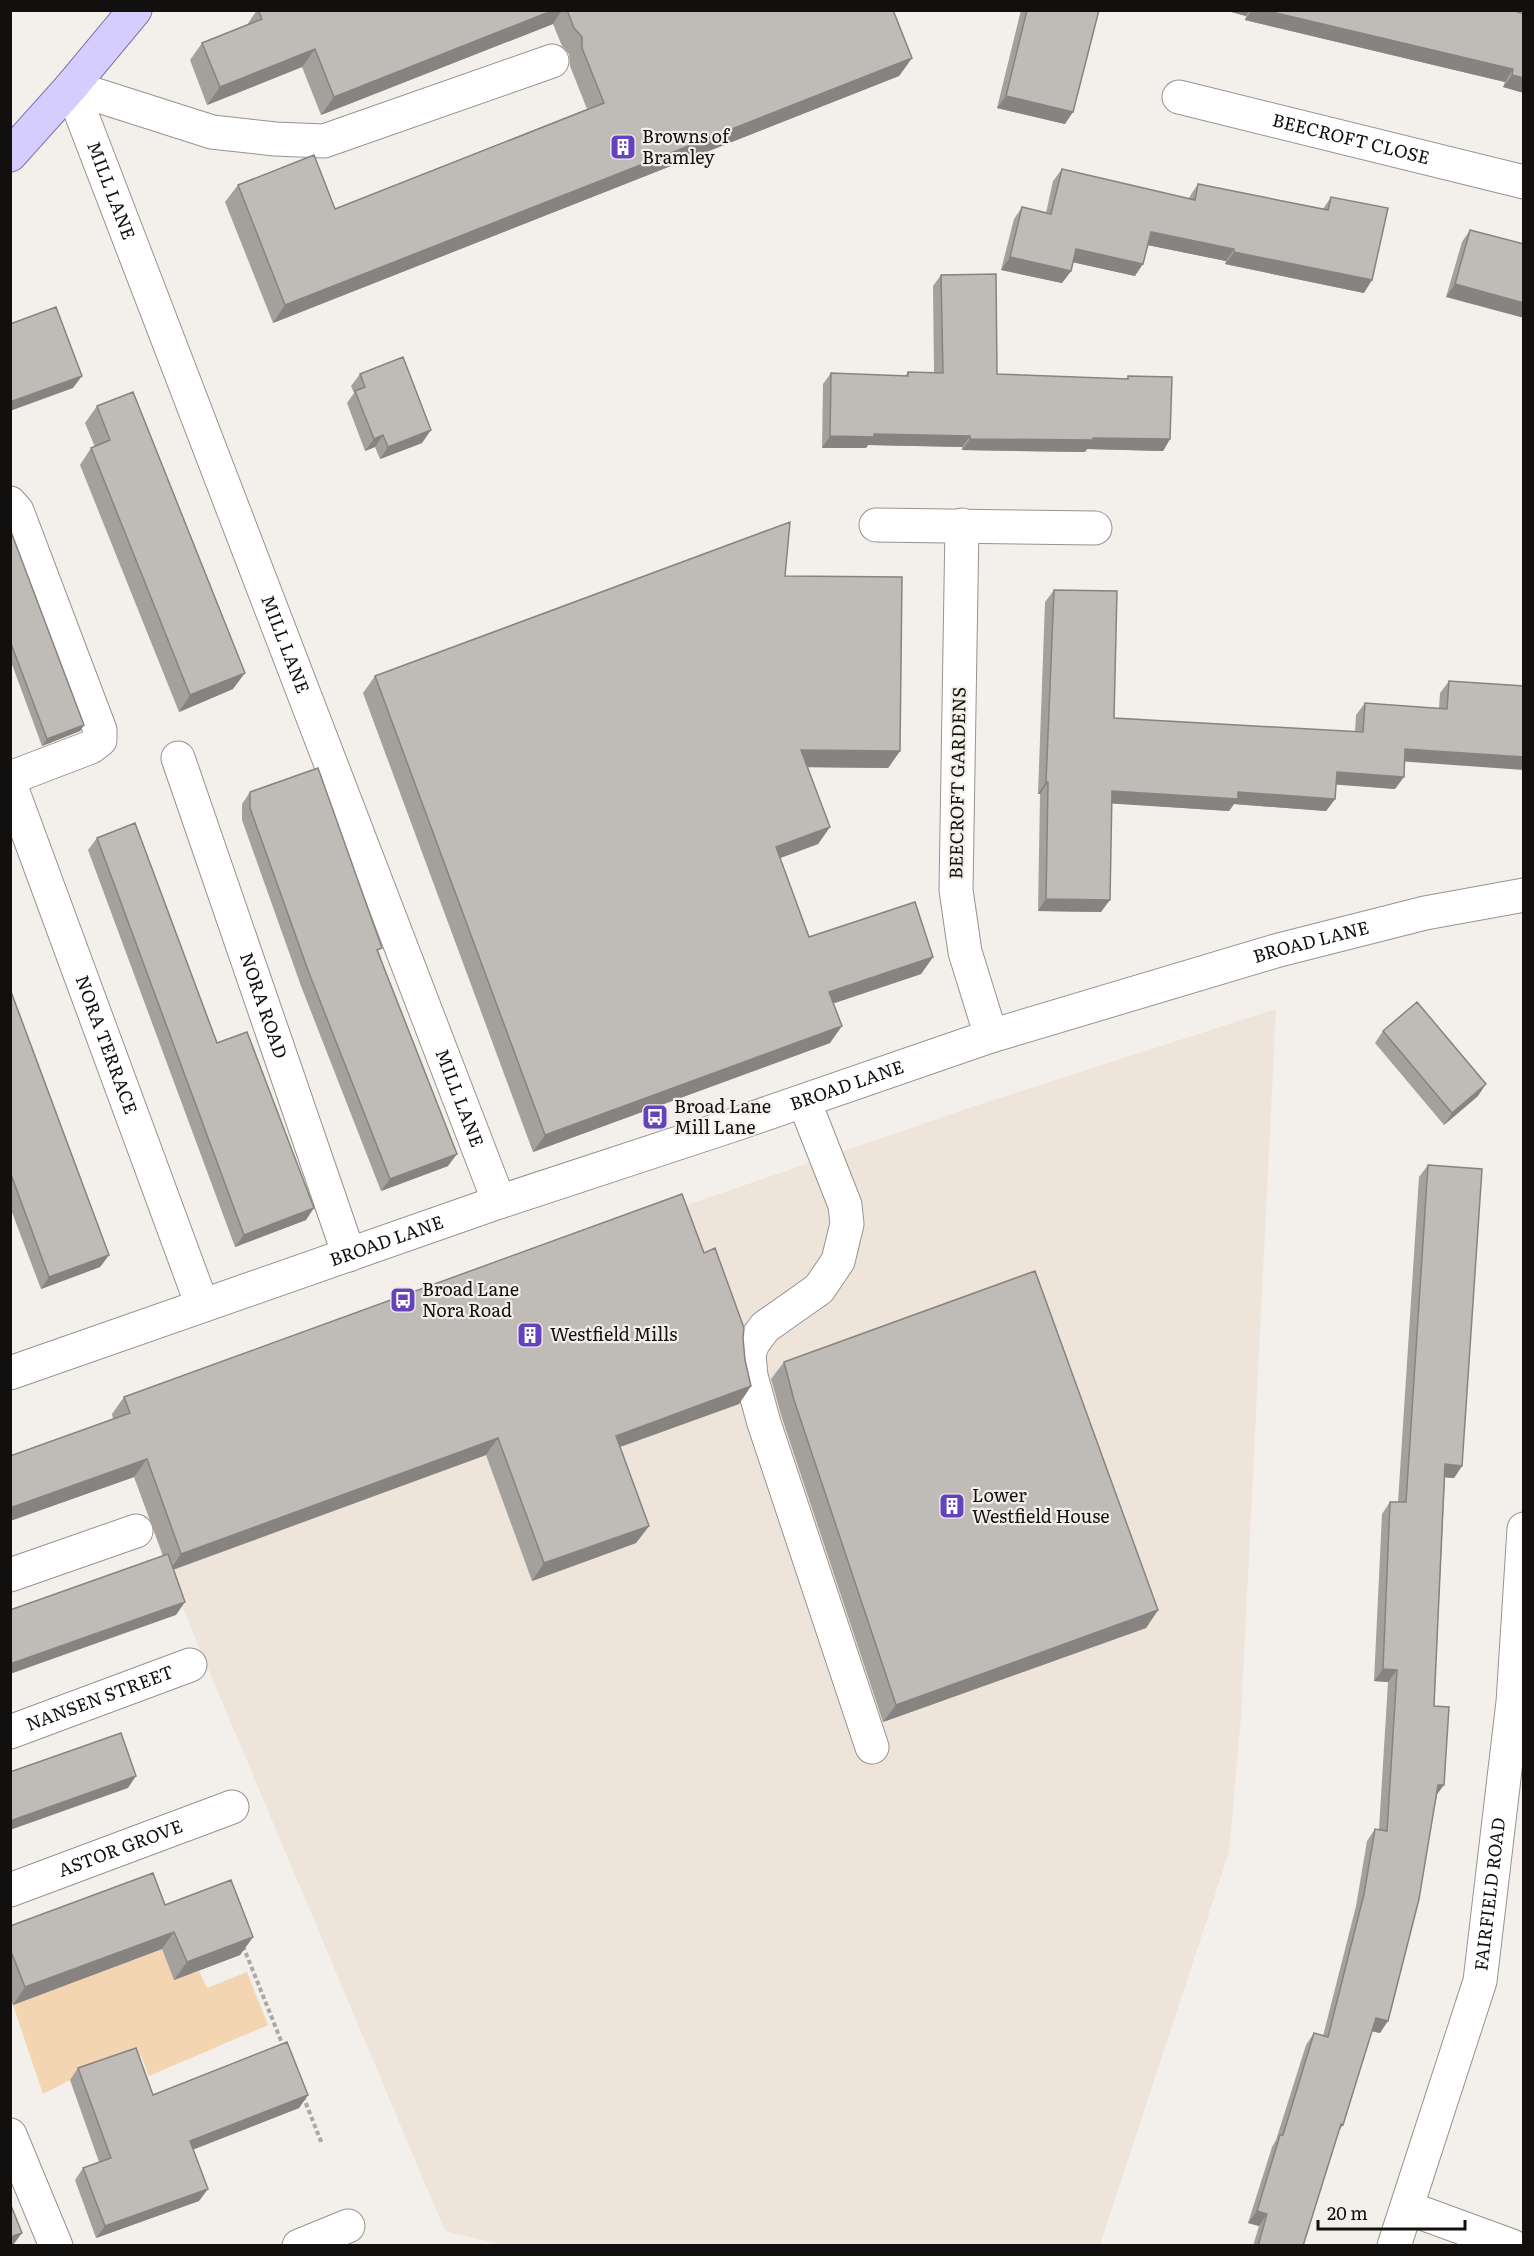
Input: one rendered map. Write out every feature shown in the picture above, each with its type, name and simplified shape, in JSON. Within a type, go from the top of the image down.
[{"type":"main road","points":[[10,155],[71,87],[135,10]]},
{"type":"street","points":[[71,87],[212,132],[275,139],[324,141],[552,61]]},
{"type":"street","name":"MILL LANE","points":[[71,87],[499,1202]]},
{"type":"street","name":"BEECROFT CLOSE","points":[[1179,97],[1524,182]]},
{"type":"street","points":[[10,503],[17,511],[100,730],[99,740],[91,747],[10,778]]},
{"type":"street","points":[[876,525],[1095,528]]},
{"type":"street","name":"BEECROFT GARDENS","points":[[962,525],[956,890],[965,952],[991,1036]]},
{"type":"street","name":"NORA ROAD","points":[[178,758],[349,1255]]},
{"type":"street","name":"NORA TERRACE","points":[[10,784],[202,1305]]},
{"type":"street","name":"BROAD LANE","points":[[10,1373],[499,1202],[804,1101],[991,1036],[1279,950],[1425,913],[1524,895]]},
{"type":"street","points":[[804,1101],[845,1204],[847,1224],[838,1261],[819,1289],[765,1327],[753,1343],[749,1354],[751,1376],[764,1423],[872,1748]]},
{"type":"street","name":"FAIRFIELD ROAD","points":[[1395,2246],[1480,1981],[1512,1702],[1524,1529]]},
{"type":"street","points":[[10,1575],[136,1531]]},
{"type":"street","name":"NANSEN STREET","points":[[10,1732],[190,1665]]},
{"type":"street","name":"ASTOR GROVE","points":[[10,1890],[232,1807]]},
{"type":"street","points":[[10,2135],[56,2246]]},
{"type":"street","points":[[1408,2208],[1512,2246]]},
{"type":"street","points":[[299,2246],[348,2226]]},
{"type":"path","points":[[241,1941],[288,2059]]},
{"type":"path","points":[[301,2091],[322,2144]]},
{"type":"shaded area","points":[[1276,1009],[1241,1717],[1229,1852],[1100,2245],[508,2246],[445,2231],[186,1616],[112,1414],[670,1211],[966,1109]]},
{"type":"shaded area","points":[[162,1949],[174,1979],[199,1971],[207,1988],[247,1972],[268,2025],[149,2076],[141,2056],[70,2080],[43,2094],[13,2005]]},
{"type":"building","points":[[258,10],[554,10],[334,97],[315,49],[220,87],[202,43],[262,19]]},
{"type":"building","name":"Browns of Bramley","points":[[567,10],[893,10],[912,58],[285,305],[238,185],[314,155],[335,209],[604,103],[582,48],[582,37],[574,28]]},
{"type":"building","points":[[1027,10],[1099,10],[1073,112],[1006,96]]},
{"type":"building","points":[[1264,10],[1512,10],[1524,14],[1524,78],[1512,75],[1513,69]]},
{"type":"building","points":[[1062,169],[1195,200],[1198,184],[1328,210],[1331,197],[1388,208],[1372,280],[1234,252],[1234,249],[1151,232],[1143,264],[1076,249],[1071,271],[1010,257],[1022,207],[1051,214]]},
{"type":"building","points":[[1470,230],[1524,244],[1524,303],[1455,284]]},
{"type":"building","points":[[996,274],[997,374],[1128,379],[1128,376],[1172,377],[1170,439],[970,439],[970,436],[874,434],[874,437],[830,436],[831,373],[908,376],[908,372],[943,373],[941,275]]},
{"type":"building","points":[[56,307],[82,376],[10,402],[10,324]]},
{"type":"building","points":[[403,357],[431,430],[388,447],[383,435],[374,439],[355,391],[365,387],[360,374]]},
{"type":"building","points":[[133,392],[245,673],[190,695],[91,448],[110,440],[97,406]]},
{"type":"building","points":[[790,522],[785,576],[902,577],[900,751],[801,750],[830,827],[776,847],[809,937],[915,902],[933,957],[829,992],[842,1026],[545,1135],[375,676]]},
{"type":"building","points":[[10,529],[84,725],[47,739],[10,641]]},
{"type":"building","points":[[1054,590],[1117,591],[1114,718],[1363,732],[1365,703],[1447,709],[1449,681],[1524,686],[1524,757],[1405,749],[1404,777],[1337,772],[1335,799],[1238,792],[1238,799],[1112,791],[1110,900],[1046,899],[1048,782],[1046,782]]},
{"type":"building","points":[[318,768],[382,948],[377,950],[457,1154],[390,1179],[309,973],[250,808],[250,792]]},
{"type":"building","points":[[135,823],[217,1043],[247,1032],[314,1208],[244,1235],[97,838]]},
{"type":"building","points":[[10,989],[109,1255],[49,1277],[10,1172]]},
{"type":"building","points":[[1417,1002],[1486,1084],[1452,1113],[1383,1031]]},
{"type":"building","points":[[1428,1165],[1482,1169],[1462,1466],[1445,1464],[1434,1706],[1449,1707],[1444,1785],[1438,1785],[1419,1899],[1388,2021],[1376,2018],[1303,2246],[1258,2246],[1267,2214],[1257,2211],[1314,2033],[1328,2037],[1364,1894],[1375,1829],[1387,1831],[1397,1670],[1383,1669],[1390,1502],[1406,1502]]},
{"type":"building","name":"Westfield Mills","points":[[682,1194],[704,1253],[715,1248],[744,1328],[745,1360],[751,1386],[616,1436],[649,1526],[544,1563],[498,1438],[181,1554],[147,1459],[10,1508],[10,1456],[130,1413],[124,1397]]},
{"type":"building","name":"Lower Westfield House","points":[[1035,1271],[1158,1610],[896,1705],[794,1400],[784,1362]]},
{"type":"building","points":[[168,1554],[185,1602],[10,1664],[10,1610]]},
{"type":"building","points":[[121,1733],[136,1776],[10,1821],[10,1772]]},
{"type":"building","points":[[153,1873],[165,1905],[231,1880],[253,1937],[187,1962],[174,1932],[25,1987],[10,1949],[10,1926]]},
{"type":"building","points":[[287,2042],[308,2095],[190,2141],[208,2189],[105,2226],[83,2168],[111,2158],[78,2068],[136,2048],[153,2095]]},
{"type":"building","points":[[10,2203],[22,2233],[10,2237]]},
{"type":"place","name":"Browns of Bramley","points":[[623,147]]},
{"type":"place","name":"Broad Lane Mill Lane","points":[[655,1117]]},
{"type":"place","name":"Broad Lane Nora Road","points":[[403,1300]]},
{"type":"place","name":"Westfield Mills","points":[[530,1335]]},
{"type":"place","name":"Lower Westfield House","points":[[952,1506]]}]
